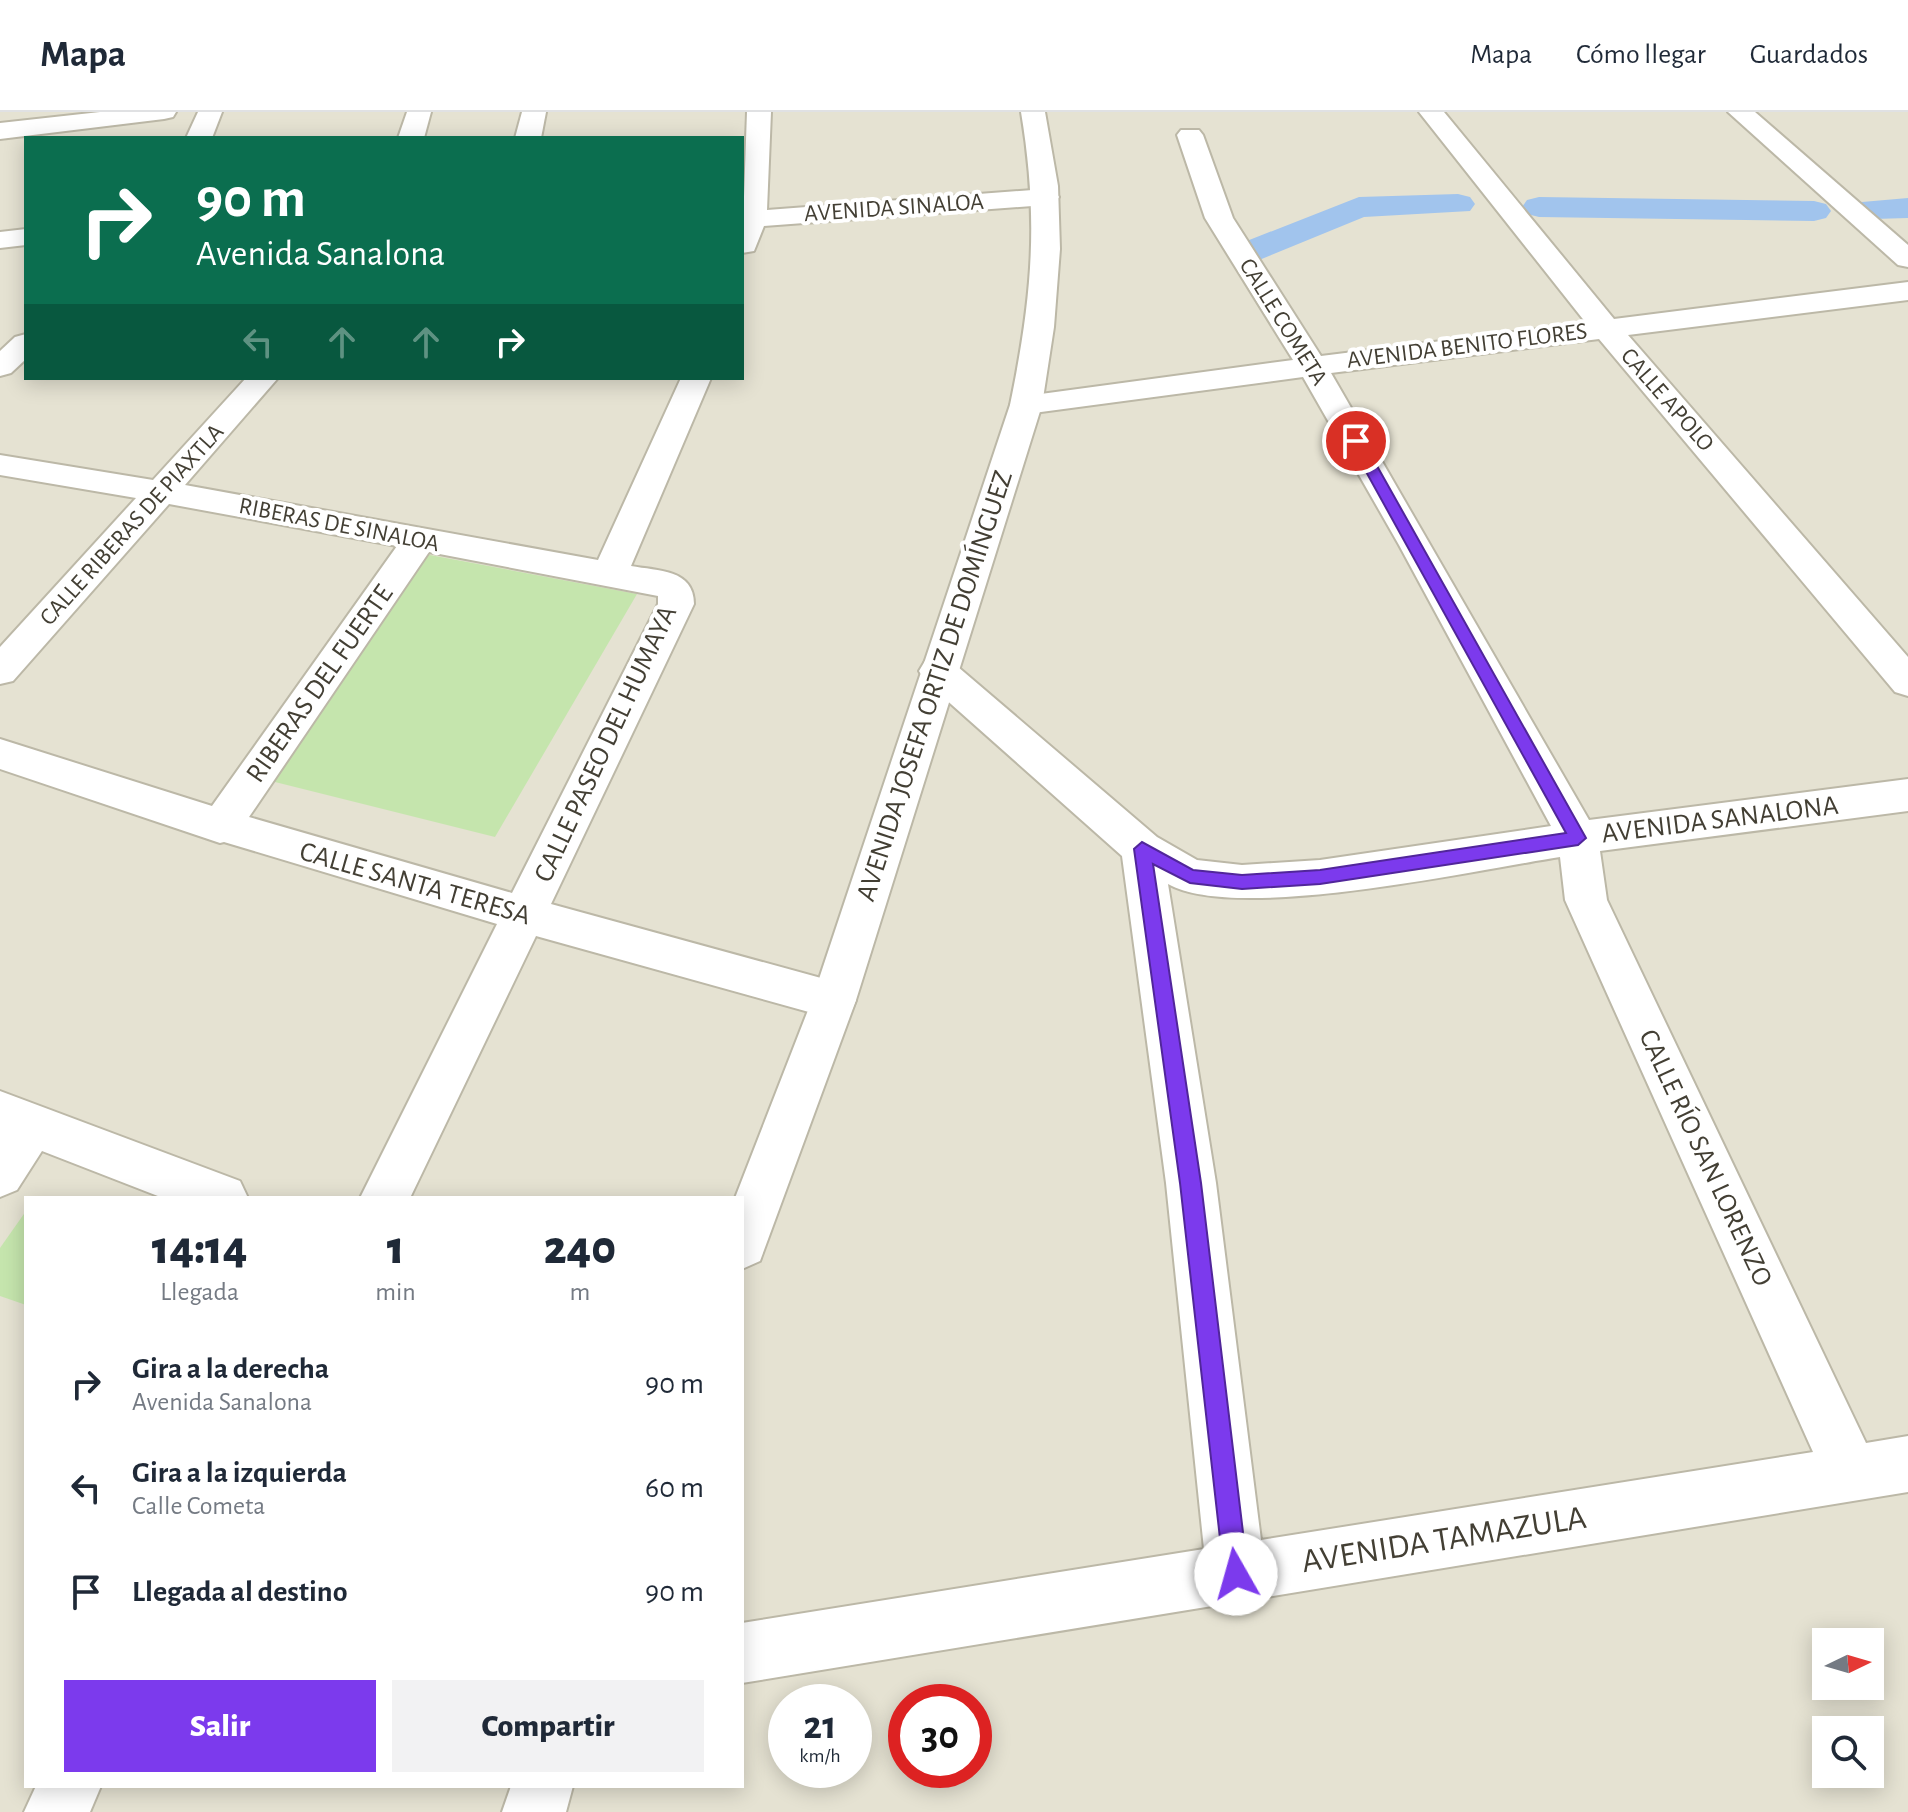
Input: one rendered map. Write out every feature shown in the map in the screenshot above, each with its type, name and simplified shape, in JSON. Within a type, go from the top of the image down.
[{"type":"street","points":[[0,131],[164,112]]},
{"type":"street","points":[[200,136],[210,112]]},
{"type":"street","points":[[412,136],[419,112]]},
{"type":"street","points":[[528,136],[534,112]]},
{"type":"street","points":[[744,241],[759,112]]},
{"type":"street","name":"AVENIDA JOSEFA ORTIZ DE DOMÍNGUEZ","points":[[744,1239],[834,1000],[1026,405],[1039,338],[1046,272],[1046,197],[1033,112]]},
{"type":"street","name":"CALLE APOLO","points":[[1431,112],[1607,330],[1908,682]]},
{"type":"street","points":[[1740,112],[1908,259]]},
{"type":"street","name":"CALLE COMETA","points":[[1190,135],[1219,218],[1311,364],[1416,545],[1578,838]]},
{"type":"street","name":"AVENIDA SINALOA","points":[[748,220],[1046,197]]},
{"type":"street","points":[[0,240],[24,237]]},
{"type":"street","name":"AVENIDA BENITO FLORES","points":[[1026,405],[1311,364],[1908,291]]},
{"type":"street","points":[[0,367],[24,345]]},
{"type":"street","name":"CALLE RIBERAS DE PIAXTLA","points":[[0,671],[261,380]]},
{"type":"street","points":[[609,575],[695,380]]},
{"type":"street","name":"RIBERAS DE SINALOA","points":[[0,465],[665,584],[676,591]]},
{"type":"street","name":"RIBERAS DEL FUERTE","points":[[220,827],[419,541]]},
{"type":"street","name":"CALLE PASEO DEL HUMAYA","points":[[386,1196],[676,604],[676,591]]},
{"type":"street","name":"AVENIDA SANALONA","points":[[938,671],[1142,849],[1190,876],[1242,882],[1320,877],[1578,838],[1908,795]]},
{"type":"street","name":"CALLE SANTA TERESA","points":[[0,754],[220,827],[524,917],[834,1000]]},
{"type":"street","name":"CALLE RÍO SAN LORENZO","points":[[1578,838],[1586,900],[1851,1473]]},
{"type":"street","points":[[1142,849],[1191,1183],[1236,1574]]},
{"type":"street","points":[[0,1174],[16,1119],[218,1196]]},
{"type":"street","name":"AVENIDA TAMAZULA","points":[[744,1653],[1908,1464]]},
{"type":"street","points":[[56,1812],[69,1788]]},
{"type":"street","points":[[534,1812],[541,1788]]},
{"type":"shaded area","points":[[0,112],[1908,112],[1908,1812],[0,1812]]},
{"type":"green space","points":[[403,550],[637,594],[495,837],[243,774]]},
{"type":"green space","points":[[24,1214],[24,1304],[0,1296],[0,1248]]},
{"type":"waterway","points":[[1247,254],[1359,207],[1458,204]]},
{"type":"waterway","points":[[1539,207],[1814,211]]},
{"type":"waterway","points":[[1874,209],[1908,208]]},
{"type":"route","points":[[1236,1574],[1191,1183],[1142,849],[1190,876],[1242,882],[1320,877],[1578,838],[1356,441]]}]
